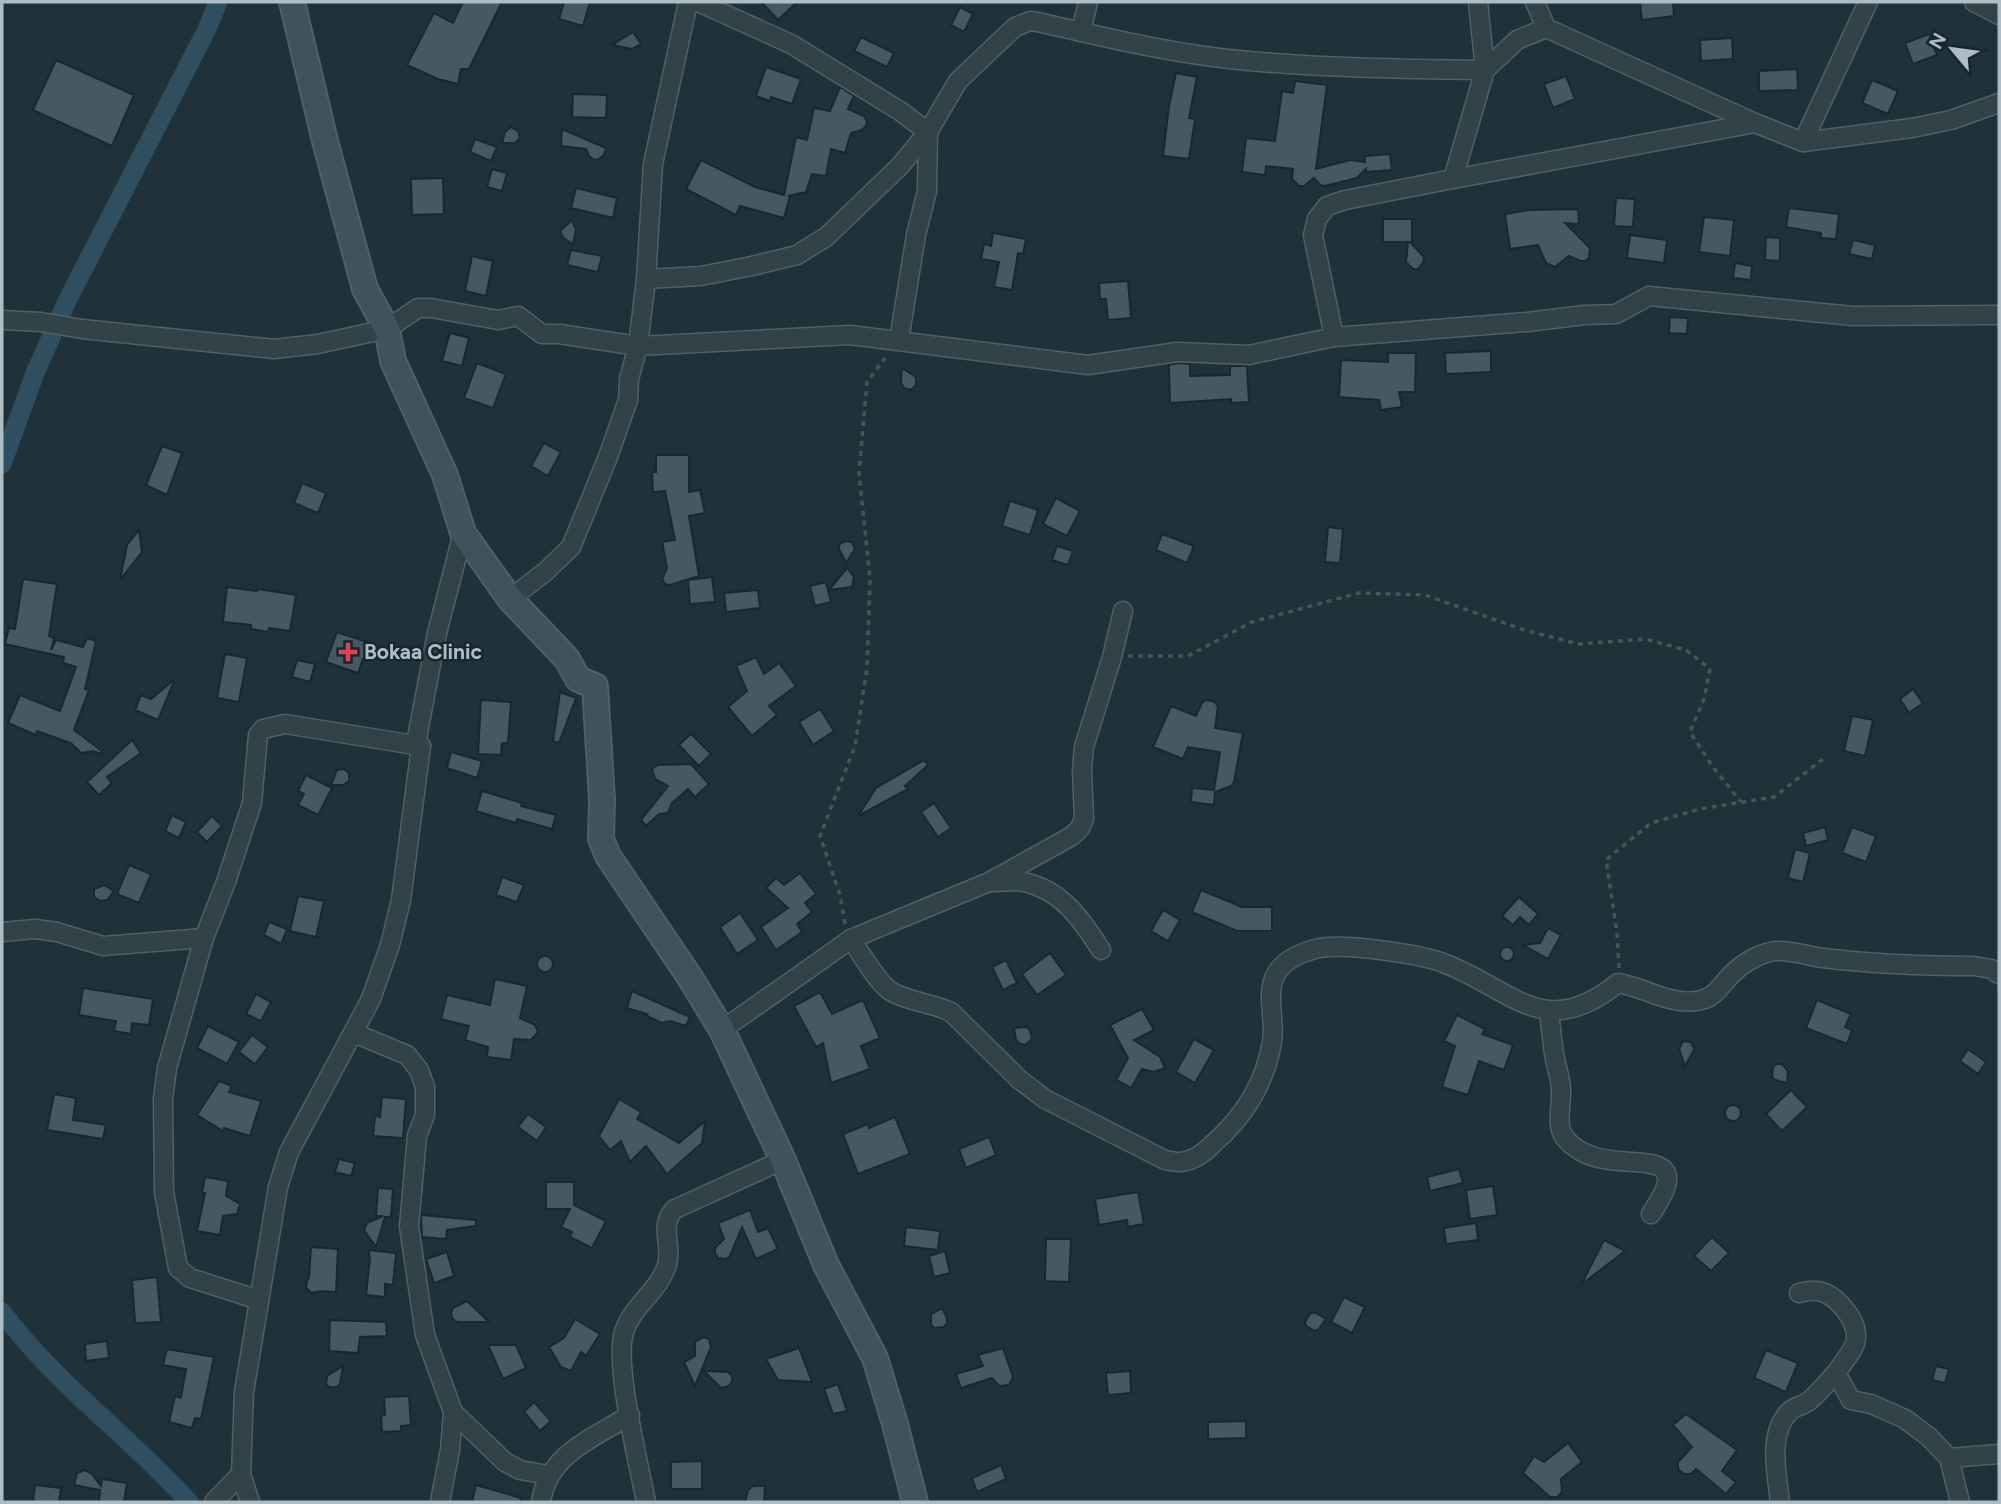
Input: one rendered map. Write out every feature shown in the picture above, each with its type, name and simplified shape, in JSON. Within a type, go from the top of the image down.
[{"type":"street","points":[[292,2],[365,289],[387,329],[393,361],[445,475],[463,533],[510,599],[567,659],[578,679],[595,686],[602,800],[601,839],[608,856],[722,1030],[783,1160],[826,1265],[875,1359],[915,1502]]},
{"type":"street","points":[[510,599],[545,572],[571,547],[628,400],[629,379],[638,346],[646,279],[653,164],[688,2]]},
{"type":"street","points":[[698,2],[791,44],[900,111],[928,132]]},
{"type":"street","points":[[1081,32],[1088,2]]},
{"type":"street","points":[[1453,179],[1485,70],[1478,2]]},
{"type":"street","points":[[1535,2],[1546,28],[1803,142],[1912,128],[1951,120],[1999,103]]},
{"type":"street","points":[[1803,142],[1868,2]]},
{"type":"street","points":[[1973,2],[1999,15]]},
{"type":"street","points":[[646,279],[701,276],[797,255],[826,237],[900,166],[928,132],[958,81],[1015,27],[1030,21],[1171,50],[1247,61],[1365,69],[1485,70],[1517,40],[1546,28]]},
{"type":"street","points":[[1334,337],[1313,235],[1317,219],[1327,206],[1453,179],[1755,123]]},
{"type":"street","points":[[899,340],[916,234],[927,191],[928,132]]},
{"type":"street","points":[[2,320],[41,322],[82,329],[274,349],[318,344],[387,329],[418,308],[431,308],[498,320],[518,316],[542,334],[559,334],[638,346],[850,335],[1088,365],[1177,352],[1249,355],[1334,337],[1616,314],[1650,296],[1853,316],[1999,315]]},
{"type":"street","points":[[421,746],[416,743],[426,686],[463,533]]},
{"type":"street","points":[[722,1030],[851,939],[989,882],[1072,836],[1080,828],[1084,809],[1082,757],[1124,611]]},
{"type":"street","points":[[259,1300],[190,1278],[178,1268],[164,1192],[163,1099],[167,1068],[204,938],[252,803],[258,735],[262,729],[285,724],[421,746]]},
{"type":"street","points":[[250,1502],[241,1474],[244,1392],[282,1168],[371,999],[390,945],[401,900],[421,746]]},
{"type":"street","points":[[989,882],[1024,882],[1055,895],[1078,914],[1101,950]]},
{"type":"street","points":[[2,932],[35,929],[57,932],[103,946],[204,938]]},
{"type":"street","points":[[851,939],[885,986],[894,993],[951,1012],[1020,1080],[1045,1099],[1165,1160],[1181,1162],[1203,1154],[1238,1121],[1261,1083],[1273,1040],[1272,990],[1276,974],[1287,961],[1316,948],[1343,947],[1433,959],[1448,964],[1520,1003],[1549,1011],[1582,1007],[1618,983],[1631,985],[1666,999],[1695,1002],[1718,993],[1734,972],[1771,951],[1822,958],[1974,966],[1991,969],[1999,974]]},
{"type":"street","points":[[1549,1011],[1555,1060],[1562,1086],[1562,1136],[1575,1148],[1592,1157],[1622,1163],[1654,1165],[1663,1169],[1667,1176],[1666,1187],[1651,1214]]},
{"type":"street","points":[[354,1033],[407,1055],[419,1070],[425,1087],[425,1115],[417,1136],[409,1226],[425,1335],[453,1412],[450,1450],[440,1502]]},
{"type":"street","points":[[646,1502],[621,1347],[624,1331],[633,1312],[662,1276],[668,1264],[666,1231],[670,1214],[675,1209],[783,1160]]},
{"type":"street","points":[[1780,1502],[1775,1464],[1776,1443],[1782,1421],[1792,1409],[1807,1403],[1836,1373],[1856,1342],[1855,1327],[1849,1315],[1833,1298],[1818,1291],[1799,1293]]},
{"type":"street","points":[[1836,1373],[1851,1400],[1871,1404],[1905,1419],[1929,1437],[1949,1458],[1960,1502]]},
{"type":"street","points":[[453,1412],[505,1462],[520,1471],[548,1475]]},
{"type":"street","points":[[541,1502],[548,1475],[562,1457],[630,1415]]},
{"type":"street","points":[[1949,1458],[1999,1454]]},
{"type":"street","points":[[216,1499],[241,1474]]},
{"type":"path","points":[[851,939],[846,933],[840,895],[820,836],[855,746],[867,668],[870,579],[859,473],[867,382],[899,340]]},
{"type":"path","points":[[1112,657],[1188,656],[1252,622],[1359,593],[1425,595],[1524,630],[1579,644],[1645,639],[1686,650],[1710,669],[1704,699],[1690,732],[1741,802]]},
{"type":"path","points":[[1618,983],[1616,933],[1606,860],[1651,823],[1700,809],[1774,797],[1823,759]]},
{"type":"building","points":[[463,2],[502,2],[469,69],[461,69],[458,84],[438,79],[407,65],[434,13],[453,23]]},
{"type":"building","points":[[564,2],[590,2],[583,26],[559,19]]},
{"type":"building","points":[[761,2],[797,2],[778,20]]},
{"type":"building","points":[[1640,2],[1673,2],[1674,16],[1642,20]]},
{"type":"building","points":[[960,7],[973,14],[964,32],[951,25]]},
{"type":"building","points":[[633,32],[641,44],[632,49],[612,45]]},
{"type":"building","points":[[1929,34],[1937,55],[1913,64],[1905,43]]},
{"type":"building","points":[[861,37],[894,53],[887,67],[854,51]]},
{"type":"building","points":[[1732,38],[1733,59],[1701,61],[1700,40]]},
{"type":"building","points":[[56,60],[134,95],[112,146],[33,110]]},
{"type":"building","points":[[766,67],[801,79],[792,104],[771,97],[770,101],[756,96]]},
{"type":"building","points":[[1797,69],[1798,90],[1759,91],[1759,71]]},
{"type":"building","points":[[1176,73],[1197,77],[1189,118],[1195,119],[1189,159],[1163,156]]},
{"type":"building","points":[[1566,76],[1575,99],[1553,108],[1544,84]]},
{"type":"building","points":[[1872,80],[1898,91],[1888,114],[1862,103]]},
{"type":"building","points":[[1295,81],[1327,85],[1316,169],[1350,160],[1365,162],[1365,156],[1390,154],[1392,170],[1366,172],[1366,169],[1357,178],[1325,186],[1320,185],[1314,178],[1304,186],[1299,186],[1292,179],[1293,169],[1266,166],[1265,175],[1242,172],[1246,138],[1275,141],[1282,91],[1293,93]]},
{"type":"building","points":[[840,87],[854,96],[848,109],[864,116],[866,126],[851,133],[845,153],[831,149],[826,176],[812,174],[806,192],[788,196],[784,218],[740,206],[736,215],[686,189],[701,160],[755,187],[784,195],[796,137],[807,140],[814,108],[830,111]]},
{"type":"building","points":[[573,94],[607,95],[606,118],[572,117]]},
{"type":"building","points":[[511,127],[518,131],[520,138],[515,143],[502,143],[505,132]]},
{"type":"building","points":[[562,129],[606,148],[604,155],[594,160],[586,149],[561,146]]},
{"type":"building","points":[[475,139],[497,147],[491,161],[470,152]]},
{"type":"building","points":[[492,169],[507,173],[502,191],[487,187]]},
{"type":"building","points":[[443,178],[444,214],[412,215],[411,179]]},
{"type":"building","points":[[576,188],[617,198],[613,218],[571,208]]},
{"type":"building","points":[[1616,198],[1635,199],[1633,227],[1614,226]]},
{"type":"building","points":[[1789,208],[1839,214],[1836,239],[1821,238],[1821,233],[1786,227]]},
{"type":"building","points":[[1578,209],[1579,224],[1565,223],[1590,248],[1589,258],[1585,261],[1569,256],[1555,267],[1546,263],[1538,245],[1510,249],[1505,214],[1529,210]]},
{"type":"building","points":[[1704,217],[1734,220],[1730,256],[1699,252]]},
{"type":"building","points":[[1383,219],[1412,219],[1410,242],[1423,256],[1424,261],[1418,269],[1413,269],[1406,262],[1408,242],[1383,242]]},
{"type":"building","points":[[572,220],[576,230],[573,244],[563,238],[560,231]]},
{"type":"building","points":[[993,233],[1026,239],[1023,254],[1018,253],[1012,290],[994,287],[999,262],[981,259],[984,244],[991,246]]},
{"type":"building","points":[[1630,235],[1667,240],[1664,263],[1627,258]]},
{"type":"building","points":[[1766,237],[1780,238],[1780,261],[1765,260]]},
{"type":"building","points":[[1853,240],[1875,245],[1872,259],[1849,254]]},
{"type":"building","points":[[571,250],[602,256],[598,272],[567,265]]},
{"type":"building","points":[[472,256],[493,261],[486,296],[465,291]]},
{"type":"building","points":[[1735,263],[1752,266],[1751,280],[1733,278]]},
{"type":"building","points":[[1128,281],[1131,318],[1108,320],[1106,299],[1100,299],[1099,283]]},
{"type":"building","points":[[1670,317],[1688,318],[1687,334],[1669,333]]},
{"type":"building","points":[[450,333],[469,338],[462,366],[442,361]]},
{"type":"building","points":[[1491,351],[1491,372],[1446,374],[1445,353]]},
{"type":"building","points":[[1388,353],[1416,353],[1415,392],[1399,392],[1402,407],[1381,410],[1379,400],[1339,397],[1341,360],[1388,362]]},
{"type":"building","points":[[477,363],[506,374],[493,408],[464,398]]},
{"type":"building","points":[[1190,364],[1190,376],[1230,375],[1230,366],[1247,366],[1249,402],[1231,403],[1231,399],[1170,403],[1169,365]]},
{"type":"building","points":[[902,368],[916,377],[916,385],[911,390],[904,388],[901,383]]},
{"type":"building","points":[[544,443],[561,452],[548,476],[531,466]]},
{"type":"building","points":[[162,446],[182,453],[167,495],[146,485]]},
{"type":"building","points":[[656,455],[689,455],[689,492],[700,490],[705,513],[689,516],[699,576],[670,585],[665,584],[662,579],[667,568],[662,542],[675,540],[665,491],[653,492],[652,472],[656,472]]},
{"type":"building","points":[[302,483],[326,493],[318,513],[294,503]]},
{"type":"building","points":[[1056,498],[1080,511],[1067,536],[1043,524]]},
{"type":"building","points":[[1010,501],[1038,510],[1030,535],[1002,526]]},
{"type":"building","points":[[1328,527],[1343,529],[1340,563],[1325,562]]},
{"type":"building","points":[[139,530],[142,552],[120,580],[127,545]]},
{"type":"building","points":[[1162,534],[1194,546],[1187,563],[1156,550]]},
{"type":"building","points":[[845,541],[852,542],[855,549],[846,563],[839,549],[839,545]]},
{"type":"building","points":[[1057,546],[1073,551],[1068,565],[1052,560]]},
{"type":"building","points":[[847,568],[854,577],[852,587],[829,590]]},
{"type":"building","points":[[712,577],[715,602],[690,604],[688,580]]},
{"type":"building","points":[[23,579],[57,584],[49,636],[54,638],[51,650],[56,640],[83,647],[87,638],[96,641],[85,689],[89,690],[74,730],[102,751],[101,754],[93,751],[81,753],[71,743],[37,731],[36,735],[8,723],[20,695],[60,711],[76,667],[63,663],[64,657],[5,644],[9,628],[15,629]]},
{"type":"building","points":[[826,582],[831,602],[815,606],[810,586]]},
{"type":"building","points":[[227,587],[296,595],[290,631],[269,628],[268,632],[251,629],[251,625],[223,622]]},
{"type":"building","points":[[758,590],[760,608],[726,612],[724,593]]},
{"type":"building","points":[[337,632],[373,644],[358,673],[326,662]]},
{"type":"building","points":[[225,654],[247,658],[239,702],[217,698]]},
{"type":"building","points":[[756,657],[764,674],[779,663],[796,686],[769,706],[777,715],[752,736],[728,707],[747,691],[736,666]]},
{"type":"building","points":[[297,660],[315,664],[310,682],[292,677]]},
{"type":"building","points":[[175,679],[158,720],[135,710],[141,695],[151,699]]},
{"type":"building","points":[[1913,689],[1923,703],[1909,713],[1900,699]]},
{"type":"building","points":[[560,692],[576,698],[559,743],[553,741]]},
{"type":"building","points":[[481,700],[511,702],[508,743],[502,743],[501,755],[478,754]]},
{"type":"building","points":[[1206,700],[1215,702],[1218,707],[1215,728],[1243,733],[1234,782],[1231,786],[1215,792],[1214,805],[1191,802],[1192,788],[1214,790],[1220,752],[1188,747],[1183,759],[1153,747],[1171,706],[1196,716]]},
{"type":"building","points":[[820,709],[834,731],[813,745],[799,722]]},
{"type":"building","points":[[1852,716],[1873,720],[1865,756],[1844,751]]},
{"type":"building","points":[[691,734],[711,754],[699,766],[679,745]]},
{"type":"building","points":[[132,740],[141,753],[107,777],[112,783],[99,795],[87,782]]},
{"type":"building","points":[[451,752],[482,761],[477,778],[447,768]]},
{"type":"building","points":[[924,760],[928,765],[905,786],[908,789],[858,816],[876,788]]},
{"type":"building","points":[[691,764],[709,784],[695,797],[688,789],[672,803],[668,813],[659,814],[646,826],[641,820],[668,786],[655,779],[652,769],[658,765]]},
{"type":"building","points":[[344,769],[349,773],[349,781],[343,785],[331,785],[337,770]]},
{"type":"building","points":[[306,775],[332,788],[318,815],[298,805],[304,794],[298,791]]},
{"type":"building","points":[[482,791],[522,803],[521,806],[556,815],[552,829],[517,819],[516,823],[476,811]]},
{"type":"building","points":[[934,803],[951,828],[938,837],[921,812]]},
{"type":"building","points":[[172,815],[186,822],[179,838],[165,831]]},
{"type":"building","points":[[212,816],[222,826],[207,842],[197,832]]},
{"type":"building","points":[[1825,827],[1828,840],[1806,846],[1803,833]]},
{"type":"building","points":[[1852,827],[1876,836],[1866,862],[1842,853]]},
{"type":"building","points":[[1795,849],[1810,853],[1803,882],[1788,878]]},
{"type":"building","points":[[129,865],[151,874],[139,903],[117,894]]},
{"type":"building","points":[[800,873],[816,894],[805,903],[812,912],[797,924],[802,932],[776,950],[761,927],[788,908],[766,888],[776,878],[784,885]]},
{"type":"building","points":[[502,877],[524,885],[517,902],[496,895]]},
{"type":"building","points":[[104,885],[114,891],[107,900],[100,901],[94,897],[94,889]]},
{"type":"building","points":[[1201,890],[1242,907],[1272,907],[1272,931],[1237,931],[1192,912]]},
{"type":"building","points":[[298,896],[324,901],[316,937],[290,931]]},
{"type":"building","points":[[1519,897],[1538,914],[1529,925],[1520,917],[1513,925],[1502,916]]},
{"type":"building","points":[[1163,910],[1180,920],[1168,941],[1151,931]]},
{"type":"building","points":[[740,913],[758,940],[737,954],[720,927]]},
{"type":"building","points":[[269,922],[287,929],[281,944],[264,935]]},
{"type":"building","points":[[1548,928],[1561,935],[1548,959],[1523,945],[1540,943]]},
{"type":"building","points":[[1504,947],[1510,947],[1514,954],[1510,961],[1504,961],[1500,957],[1500,951]]},
{"type":"building","points":[[1050,953],[1066,975],[1037,995],[1022,974]]},
{"type":"building","points":[[542,956],[548,956],[553,964],[551,970],[542,972],[537,967],[537,961]]},
{"type":"building","points":[[1006,960],[1017,983],[1003,990],[992,967]]},
{"type":"building","points":[[495,979],[527,986],[520,1018],[535,1025],[538,1032],[531,1040],[514,1039],[511,1060],[487,1057],[488,1047],[465,1040],[469,1026],[441,1019],[447,995],[490,1005]]},
{"type":"building","points":[[83,988],[153,999],[149,1025],[132,1023],[131,1034],[114,1031],[116,1021],[79,1015]]},
{"type":"building","points":[[632,991],[690,1017],[686,1026],[670,1021],[662,1023],[645,1015],[647,1014],[627,1008]]},
{"type":"building","points":[[820,992],[832,1014],[863,1000],[880,1038],[861,1046],[870,1069],[831,1083],[823,1043],[816,1047],[794,1006]]},
{"type":"building","points":[[256,994],[271,1002],[261,1021],[246,1014]]},
{"type":"building","points":[[1817,1000],[1851,1014],[1845,1027],[1852,1030],[1847,1044],[1806,1028]]},
{"type":"building","points":[[1142,1009],[1154,1030],[1134,1040],[1160,1057],[1165,1068],[1154,1072],[1142,1069],[1131,1088],[1116,1080],[1128,1058],[1110,1025]]},
{"type":"building","points":[[1457,1015],[1485,1029],[1482,1034],[1513,1045],[1504,1070],[1479,1061],[1468,1095],[1442,1087],[1455,1046],[1444,1041]]},
{"type":"building","points":[[208,1026],[239,1042],[227,1064],[197,1048]]},
{"type":"building","points":[[1026,1027],[1030,1030],[1032,1039],[1025,1045],[1020,1044],[1016,1040],[1014,1028]]},
{"type":"building","points":[[252,1035],[268,1047],[255,1064],[239,1052]]},
{"type":"building","points":[[1194,1039],[1214,1050],[1195,1083],[1176,1072]]},
{"type":"building","points":[[1683,1041],[1691,1042],[1694,1050],[1685,1066],[1679,1049]]},
{"type":"building","points":[[1968,1049],[1986,1062],[1978,1074],[1960,1061]]},
{"type":"building","points":[[1782,1064],[1788,1071],[1787,1083],[1772,1077],[1773,1067]]},
{"type":"building","points":[[219,1081],[232,1086],[229,1092],[261,1101],[250,1136],[224,1128],[223,1131],[197,1115]]},
{"type":"building","points":[[1791,1090],[1807,1107],[1782,1131],[1766,1114]]},
{"type":"building","points":[[54,1094],[76,1098],[73,1120],[106,1125],[103,1139],[47,1130]]},
{"type":"building","points":[[382,1097],[406,1099],[403,1138],[373,1136],[375,1116],[380,1117]]},
{"type":"building","points":[[619,1099],[641,1112],[637,1119],[679,1143],[705,1121],[702,1143],[667,1174],[646,1146],[630,1162],[621,1141],[610,1150],[599,1136]]},
{"type":"building","points":[[1733,1105],[1741,1113],[1733,1121],[1725,1113]]},
{"type":"building","points":[[528,1114],[546,1127],[537,1141],[518,1127]]},
{"type":"building","points":[[895,1117],[910,1154],[858,1174],[843,1134],[868,1124],[869,1128]]},
{"type":"building","points":[[989,1137],[996,1155],[966,1168],[959,1149]]},
{"type":"building","points":[[339,1159],[355,1163],[351,1176],[335,1172]]},
{"type":"building","points":[[1459,1169],[1463,1183],[1430,1191],[1427,1177]]},
{"type":"building","points":[[205,1177],[228,1181],[226,1196],[240,1204],[237,1214],[223,1216],[220,1235],[197,1231],[205,1193],[202,1193]]},
{"type":"building","points":[[546,1182],[574,1182],[574,1205],[606,1221],[592,1248],[570,1237],[572,1232],[561,1227],[570,1209],[546,1209]]},
{"type":"building","points":[[1493,1186],[1497,1215],[1470,1219],[1466,1190]]},
{"type":"building","points":[[378,1188],[393,1189],[391,1217],[385,1217],[376,1247],[364,1230],[367,1223],[383,1216],[376,1216]]},
{"type":"building","points":[[1138,1192],[1144,1224],[1128,1227],[1127,1220],[1099,1225],[1095,1199]]},
{"type":"building","points":[[750,1210],[758,1232],[768,1228],[778,1249],[756,1259],[742,1227],[730,1256],[726,1259],[718,1258],[715,1248],[724,1239],[718,1223]]},
{"type":"building","points":[[421,1215],[476,1220],[476,1226],[447,1230],[446,1239],[422,1237]]},
{"type":"building","points":[[1476,1223],[1478,1240],[1446,1244],[1444,1228]]},
{"type":"building","points":[[906,1227],[940,1231],[938,1250],[904,1246]]},
{"type":"building","points":[[1712,1237],[1729,1253],[1711,1271],[1694,1256]]},
{"type":"building","points":[[1046,1239],[1071,1239],[1069,1282],[1045,1281]]},
{"type":"building","points":[[1604,1240],[1625,1251],[1581,1285]]},
{"type":"building","points":[[311,1247],[338,1249],[336,1292],[312,1293],[306,1288]]},
{"type":"building","points":[[368,1250],[396,1253],[393,1285],[385,1284],[385,1297],[366,1295],[370,1258]]},
{"type":"building","points":[[945,1251],[950,1273],[934,1277],[929,1256]]},
{"type":"building","points":[[447,1252],[454,1276],[434,1283],[426,1259]]},
{"type":"building","points":[[157,1277],[161,1322],[135,1323],[132,1280]]},
{"type":"building","points":[[1344,1297],[1365,1307],[1352,1333],[1331,1322]]},
{"type":"building","points":[[467,1301],[489,1322],[457,1322],[452,1318],[453,1308]]},
{"type":"building","points":[[942,1308],[947,1323],[944,1327],[934,1328],[931,1314]]},
{"type":"building","points":[[1311,1313],[1326,1319],[1315,1331],[1306,1326],[1305,1321]]},
{"type":"building","points":[[575,1319],[600,1334],[586,1356],[581,1352],[571,1371],[561,1367],[549,1347],[564,1338]]},
{"type":"building","points":[[330,1320],[386,1322],[387,1336],[360,1337],[358,1353],[329,1351]]},
{"type":"building","points":[[704,1337],[709,1339],[711,1347],[695,1386],[684,1362],[695,1356],[695,1342]]},
{"type":"building","points":[[107,1341],[109,1358],[86,1361],[85,1344]]},
{"type":"building","points":[[488,1345],[516,1345],[526,1368],[503,1379]]},
{"type":"building","points":[[799,1348],[812,1382],[778,1380],[766,1359]]},
{"type":"building","points":[[1003,1348],[1013,1377],[1009,1385],[999,1386],[992,1378],[961,1388],[956,1374],[983,1366],[978,1355]]},
{"type":"building","points":[[167,1349],[214,1357],[201,1419],[195,1418],[192,1428],[169,1422],[175,1396],[181,1398],[186,1369],[163,1365]]},
{"type":"building","points":[[1766,1350],[1798,1363],[1786,1392],[1754,1378]]},
{"type":"building","points":[[343,1366],[340,1384],[337,1387],[329,1387],[326,1384],[327,1376]]},
{"type":"building","points":[[1936,1366],[1949,1369],[1945,1383],[1932,1380]]},
{"type":"building","points":[[704,1371],[728,1372],[732,1376],[732,1382],[721,1388]]},
{"type":"building","points":[[1130,1371],[1131,1393],[1108,1395],[1106,1373]]},
{"type":"building","points":[[838,1384],[847,1411],[833,1414],[824,1389]]},
{"type":"building","points":[[409,1396],[411,1425],[401,1426],[401,1431],[382,1432],[384,1397]]},
{"type":"building","points":[[534,1402],[551,1421],[540,1431],[524,1412]]},
{"type":"building","points":[[1686,1414],[1737,1450],[1722,1471],[1736,1482],[1726,1494],[1696,1469],[1691,1474],[1684,1474],[1678,1469],[1678,1462],[1692,1447],[1673,1425]]},
{"type":"building","points":[[1246,1421],[1246,1438],[1208,1439],[1208,1422]]},
{"type":"building","points":[[1568,1443],[1582,1462],[1561,1479],[1562,1492],[1557,1497],[1550,1497],[1523,1473],[1534,1456],[1544,1462]]},
{"type":"building","points":[[702,1461],[702,1489],[671,1489],[671,1462]]},
{"type":"building","points":[[1001,1465],[1006,1479],[977,1492],[972,1478]]},
{"type":"building","points":[[85,1470],[91,1473],[101,1486],[102,1479],[127,1483],[124,1502],[99,1502],[100,1490],[74,1485],[77,1473]]},
{"type":"building","points":[[35,1485],[61,1488],[59,1502],[33,1502]]},
{"type":"building","points":[[476,1485],[521,1498],[520,1502],[472,1502]]},
{"type":"building","points":[[753,1486],[765,1486],[764,1502],[745,1502],[748,1490]]},
{"type":"waterway","points":[[2,464],[35,373],[67,301],[207,29],[218,2]]},
{"type":"waterway","points":[[2,1312],[45,1362],[189,1502]]},
{"type":"place","name":"Bokaa Clinic","points":[[348,652]]}]
